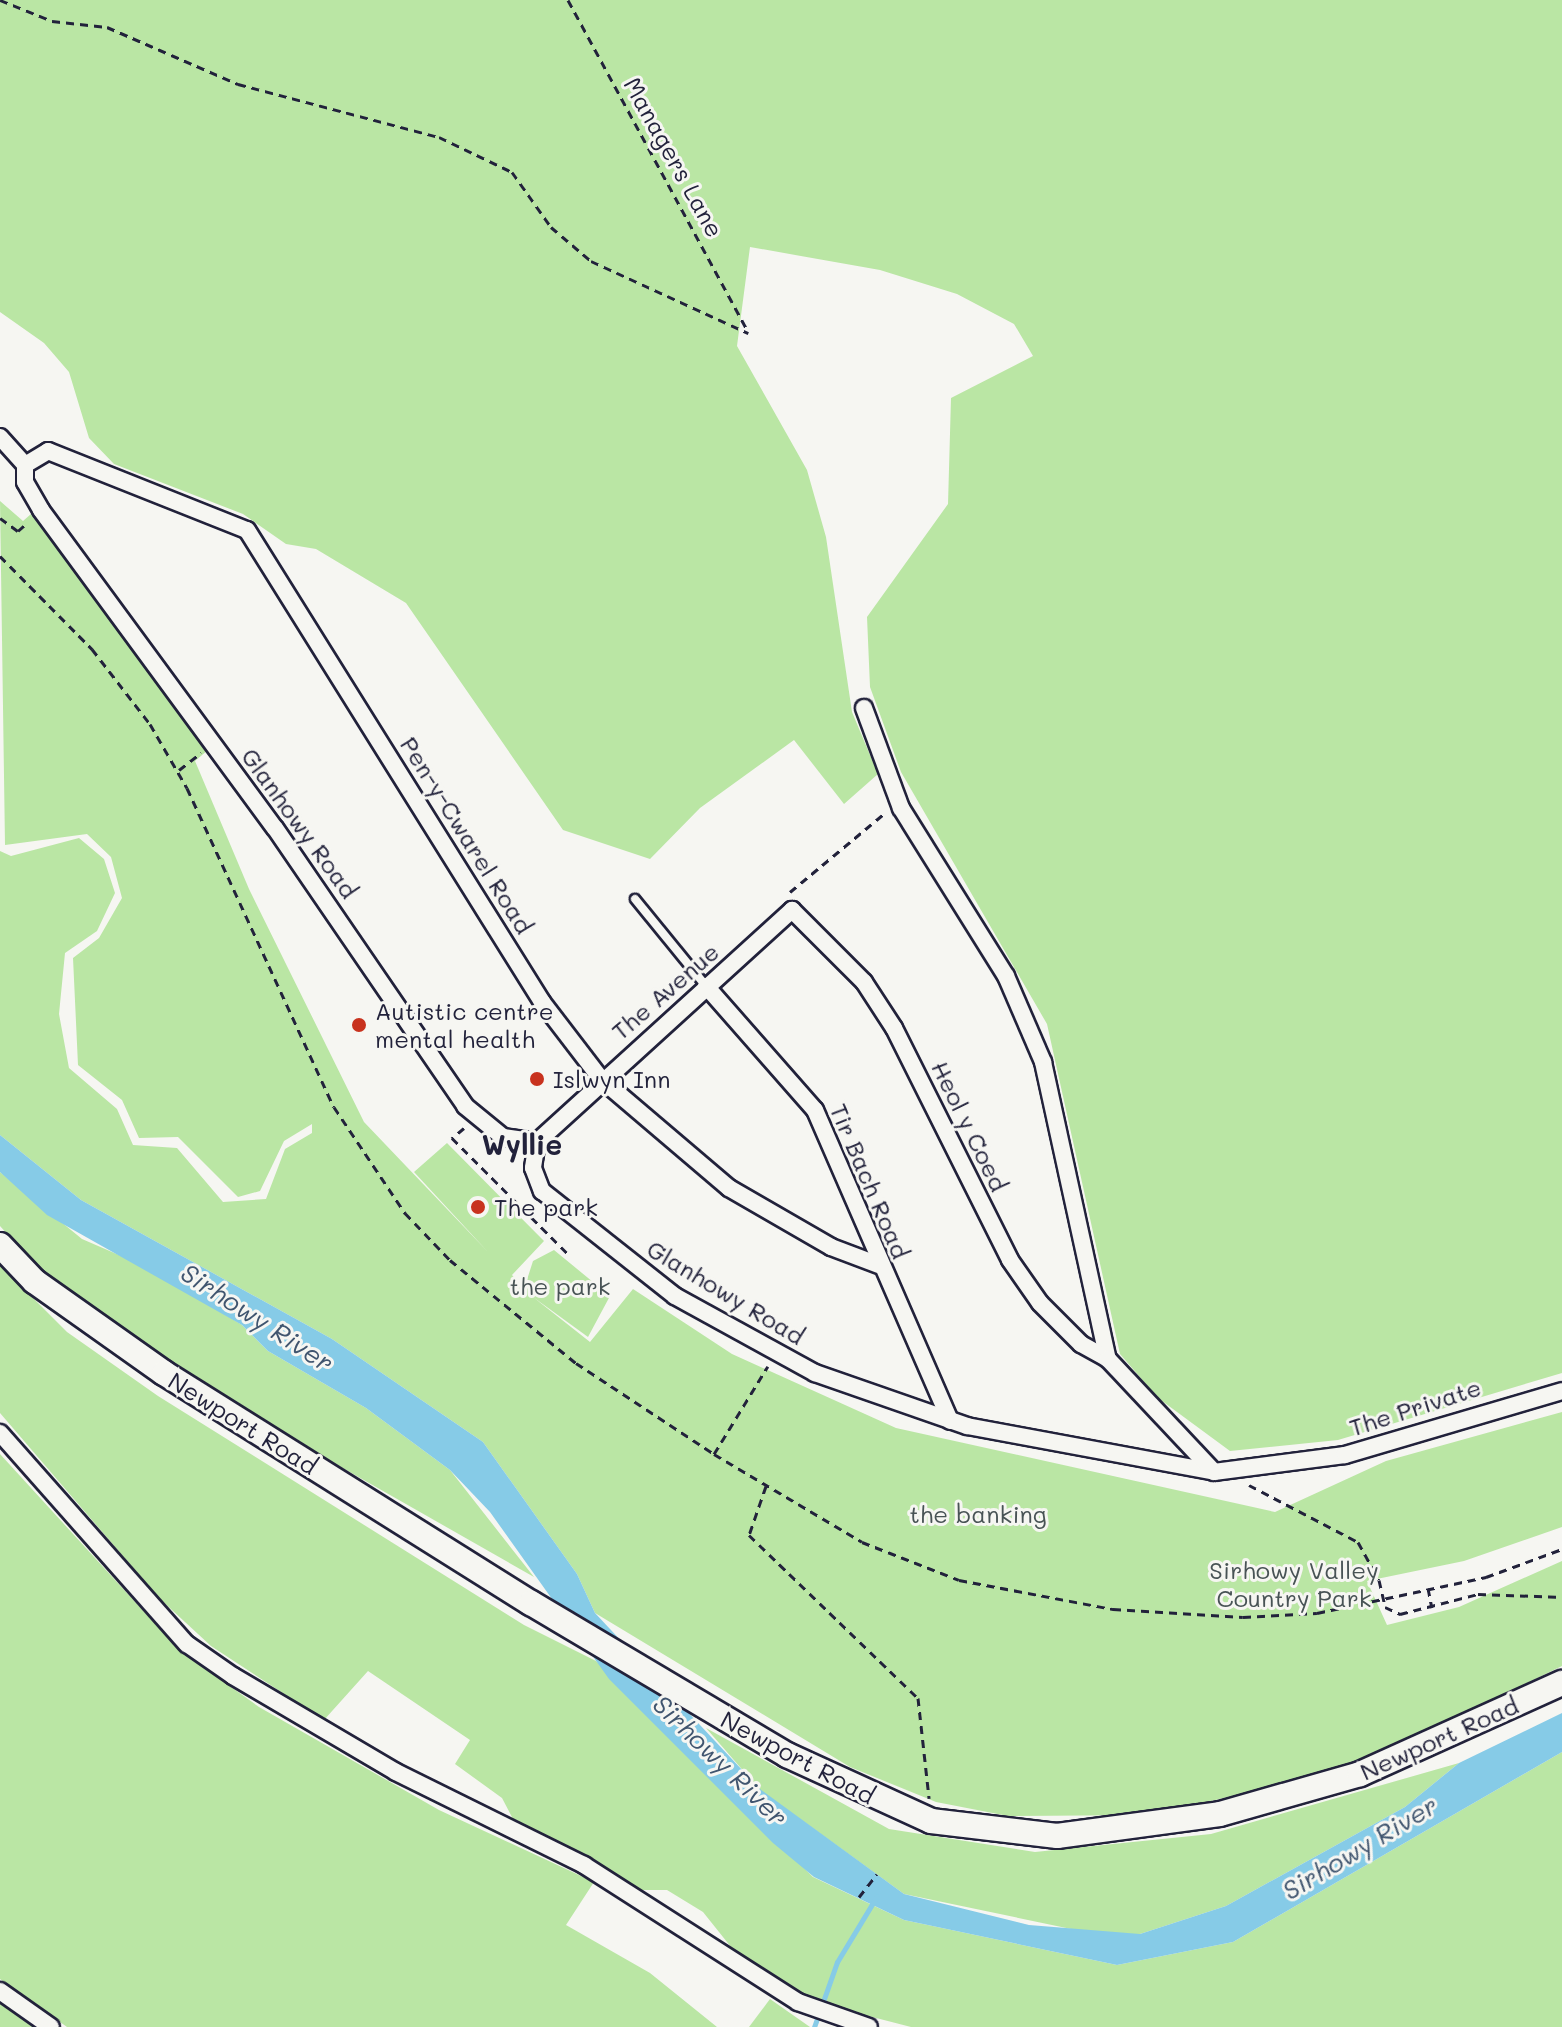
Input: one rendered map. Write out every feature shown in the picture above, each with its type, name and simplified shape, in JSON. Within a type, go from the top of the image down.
[{"type":"main road","name":"Newport Road","points":[[0,1245],[34,1281],[164,1373],[531,1603],[726,1719],[931,1821],[1057,1836],[1220,1814],[1360,1774],[1562,1683]]},
{"type":"street","points":[[0,437],[25,465]]},
{"type":"street","name":"Pen-y-Cwarel Road","points":[[25,465],[48,451],[247,530],[542,1002],[601,1079],[729,1188],[831,1247],[879,1265]]},
{"type":"street","name":"Glanhowy Road","points":[[25,465],[25,482],[41,510],[213,743],[475,1119],[503,1137],[537,1142],[533,1168],[542,1191],[572,1220],[675,1296],[776,1352],[950,1421],[1217,1471],[1282,1465]]},
{"type":"street","points":[[864,708],[898,802],[1006,976],[1043,1062],[1108,1359]]},
{"type":"street","name":"The Avenue","points":[[537,1142],[601,1079],[706,986],[789,902]]},
{"type":"street","name":"Heol y Coed","points":[[789,902],[864,982],[894,1028],[1006,1252],[1040,1303],[1081,1344],[1108,1359],[1217,1471]]},
{"type":"street","name":"Tir Bach Road","points":[[706,986],[815,1110],[879,1265],[950,1421]]},
{"type":"street","name":"The Private","points":[[1282,1465],[1345,1455],[1562,1391]]},
{"type":"street","points":[[0,1433],[187,1644],[233,1676],[396,1772],[584,1865],[798,2002],[869,2027]]},
{"type":"street","points":[[0,1991],[51,2027]]},
{"type":"lane","points":[[635,899],[706,986]]},
{"type":"path","name":"Managers Lane","points":[[0,0],[52,21],[107,27],[209,65],[238,84],[439,137],[512,172],[551,227],[591,261],[748,333],[568,0]]},
{"type":"path","points":[[0,518],[18,531],[41,510]]},
{"type":"path","points":[[0,556],[92,649],[177,771],[334,1107],[405,1213],[450,1260],[576,1363],[714,1454],[862,1542],[959,1580],[1046,1601],[1243,1617],[1317,1613],[1486,1577],[1562,1549]]},
{"type":"path","points":[[177,771],[213,743]]},
{"type":"path","points":[[789,902],[898,802]]},
{"type":"path","points":[[475,1119],[452,1138],[571,1257]]},
{"type":"path","points":[[714,1454],[776,1352]]},
{"type":"path","points":[[1217,1471],[1358,1542],[1379,1580],[1385,1607],[1400,1614],[1432,1609],[1478,1594],[1562,1597]]},
{"type":"path","points":[[766,1486],[749,1535],[918,1698],[931,1821]]},
{"type":"path","points":[[1428,1588],[1432,1609]]},
{"type":"path","points":[[859,1897],[877,1874]]},
{"type":"green space","points":[[0,0],[1562,0],[1562,1373],[1338,1440],[1230,1451],[1158,1398],[1120,1354],[1047,1024],[901,772],[870,687],[867,617],[948,504],[951,398],[1033,356],[1014,324],[957,294],[880,270],[750,247],[737,346],[807,470],[826,537],[852,712],[878,774],[844,804],[794,740],[700,808],[650,859],[563,830],[406,603],[316,549],[286,544],[243,514],[114,464],[89,438],[69,372],[44,343],[0,312]]},
{"type":"green space","points":[[0,501],[23,521],[31,514],[208,750],[195,761],[249,889],[364,1122],[488,1252],[414,1172],[447,1143],[544,1241],[512,1275],[524,1289],[533,1261],[554,1250],[610,1296],[588,1337],[533,1297],[590,1342],[633,1289],[732,1354],[896,1428],[1275,1512],[1386,1461],[1562,1412],[1562,1527],[1464,1561],[1367,1581],[1387,1625],[1459,1607],[1562,1561],[1562,1666],[1384,1753],[1312,1777],[1152,1815],[1008,1816],[936,1802],[850,1767],[595,1613],[577,1574],[483,1442],[332,1339],[81,1200],[0,1135],[0,851],[11,856],[79,838],[104,859],[115,893],[97,931],[65,953],[59,1014],[69,1068],[117,1109],[133,1145],[177,1148],[223,1202],[266,1199],[285,1149],[312,1133],[312,1124],[284,1141],[260,1191],[238,1197],[178,1137],[139,1138],[122,1100],[78,1065],[73,958],[99,938],[122,898],[111,857],[87,834],[5,845]]},
{"type":"green space","points":[[0,1172],[82,1239],[149,1268],[242,1325],[268,1351],[366,1408],[450,1470],[534,1577],[227,1402],[37,1267],[0,1226]]},
{"type":"green space","points":[[0,1265],[67,1332],[158,1396],[524,1625],[596,1661],[813,1877],[904,1920],[1117,1965],[1233,1942],[1562,1752],[1562,2027],[911,2027],[822,2004],[772,1978],[731,1947],[703,1912],[667,1890],[637,1890],[514,1821],[502,1798],[455,1764],[470,1740],[368,1671],[324,1720],[211,1646],[159,1598],[0,1413]]},
{"type":"green space","points":[[0,1454],[179,1650],[259,1707],[439,1810],[594,1882],[566,1925],[650,1973],[717,2027],[67,2027],[0,1979]]},
{"type":"green space","points":[[706,1728],[889,1829],[1035,1852],[1211,1834],[1459,1763],[1405,1807],[1226,1906],[1140,1934],[1095,1934],[904,1894],[760,1790]]},
{"type":"green space","points":[[770,1999],[810,2027],[749,2027]]},
{"type":"green space","points":[[0,2000],[35,2027],[0,2027]]},
{"type":"water","name":"Sirhowy River","points":[[0,1135],[81,1200],[332,1339],[483,1442],[577,1574],[595,1613],[760,1789],[904,1894],[1029,1925],[1140,1934],[1226,1906],[1405,1807],[1459,1763],[1562,1713],[1562,1752],[1233,1942],[1117,1965],[904,1920],[814,1877],[773,1843],[609,1679],[490,1512],[450,1470],[366,1408],[268,1351],[242,1325],[47,1215],[0,1172]]},
{"type":"waterway","points":[[814,2027],[837,1962],[877,1896]]},
{"type":"place","name":"Autistic centre mental health","points":[[359,1025]]},
{"type":"place","name":"Islwyn Inn","points":[[537,1079]]},
{"type":"place","name":"The park","points":[[478,1207]]},
{"type":"district","name":"Wyllie","points":[[522,1144]]},
{"type":"park label","name":"the park","points":[[560,1286]]},
{"type":"park label","name":"the banking","points":[[978,1514]]},
{"type":"park label","name":"Sirhowy Valley Country Park","points":[[1294,1584]]}]
